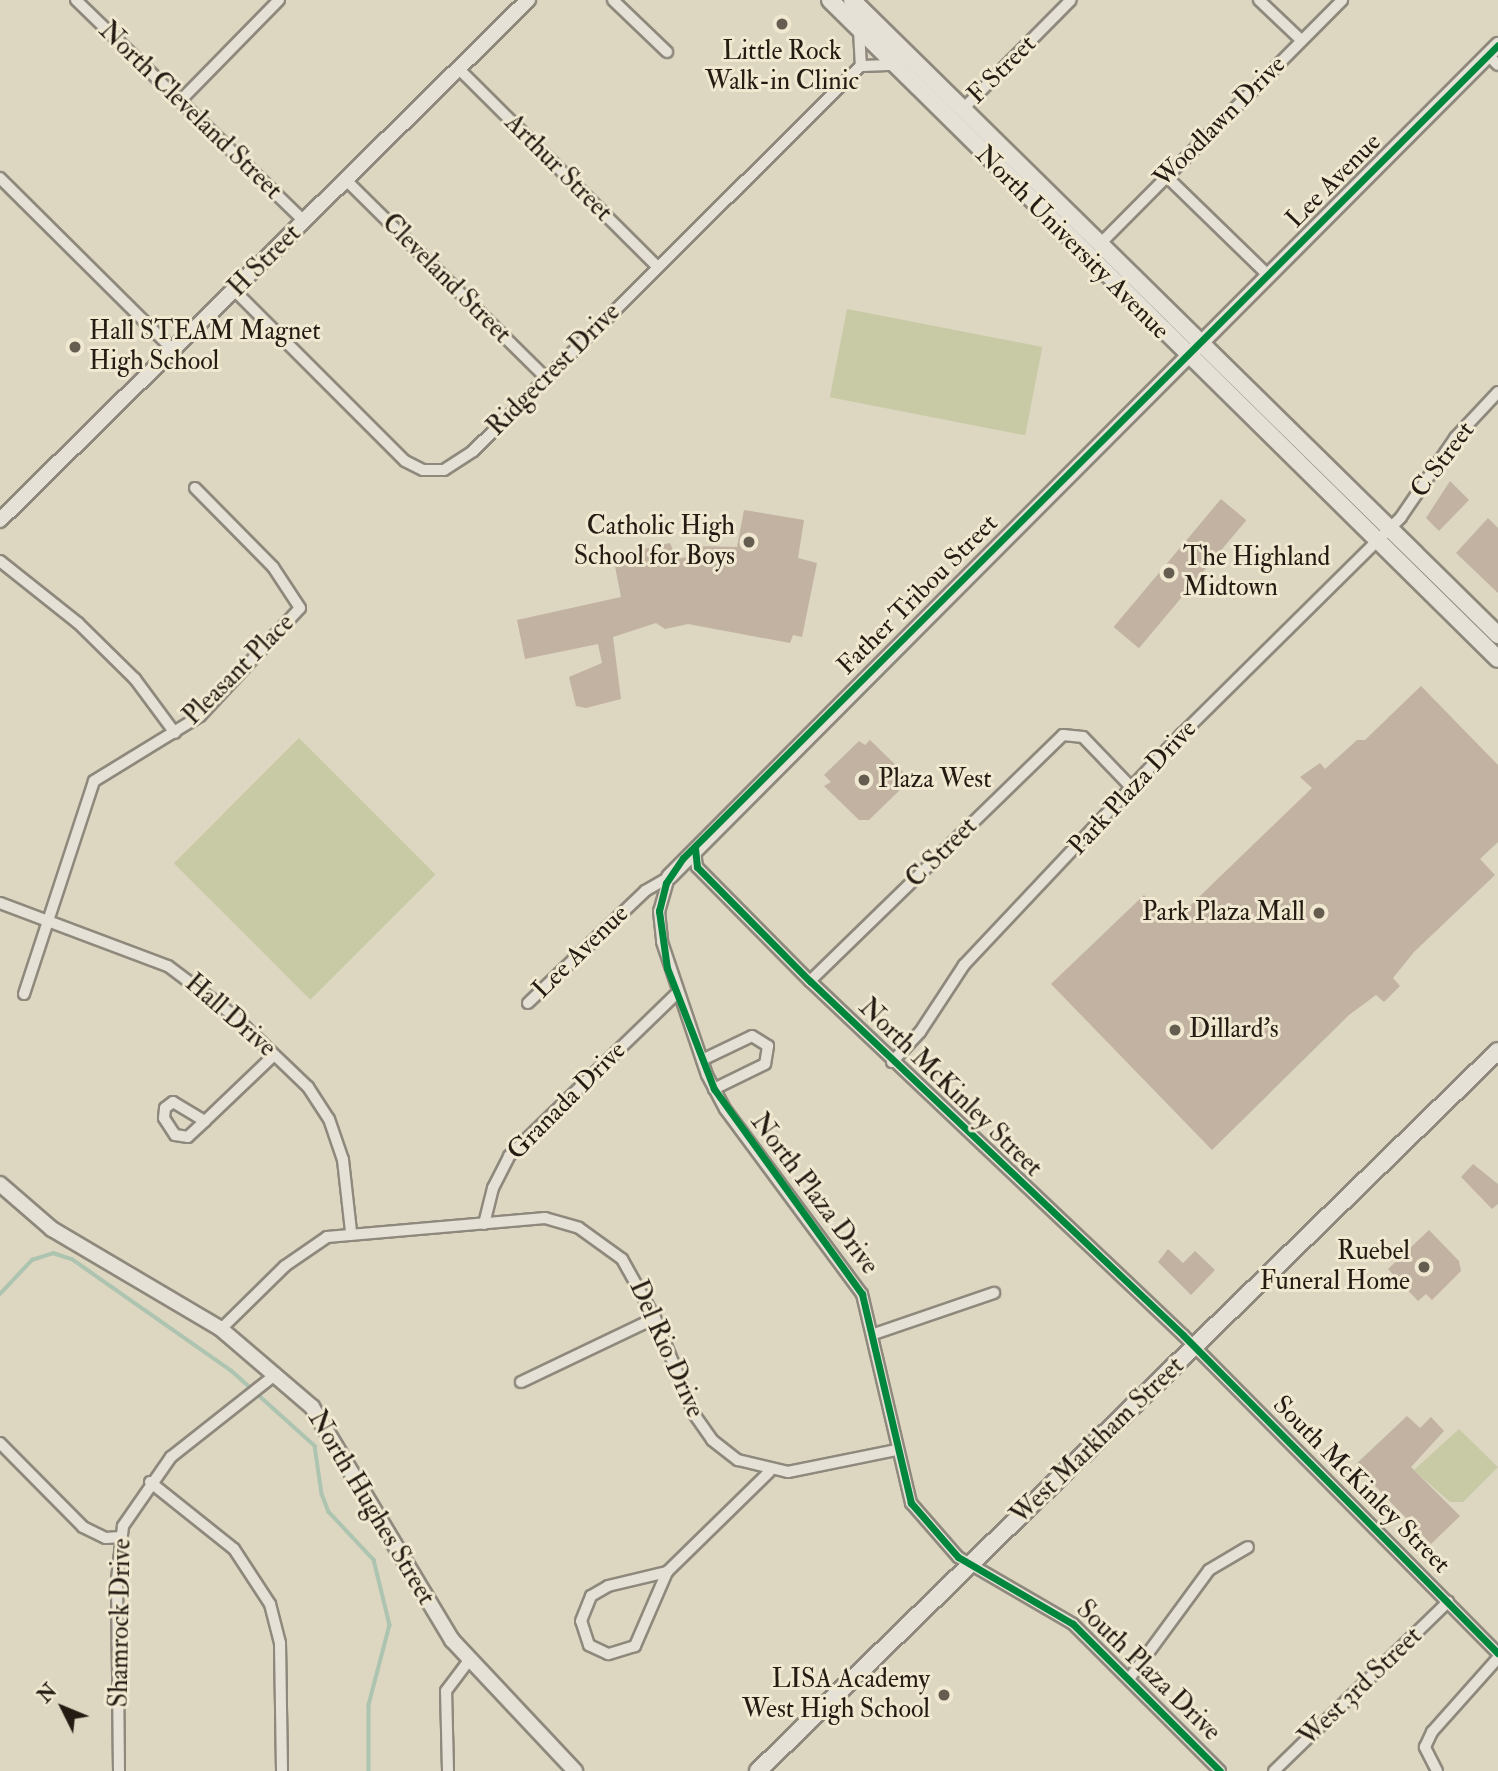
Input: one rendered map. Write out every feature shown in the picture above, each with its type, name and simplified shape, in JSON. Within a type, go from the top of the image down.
[{"type":"main road","name":"North University Avenue","points":[[830,0],[1194,351],[1390,528],[1498,635]]},
{"type":"main road","name":"North University Avenue","points":[[852,0],[1099,245],[1194,351],[1378,541],[1498,659]]},
{"type":"main road","name":"West Markham Street","points":[[758,1771],[1498,1051]]},
{"type":"street","name":"North Cleveland Street","points":[[76,0],[304,221]]},
{"type":"street","points":[[181,100],[279,0]]},
{"type":"street","name":"H Street","points":[[0,520],[528,0]]},
{"type":"street","points":[[613,0],[667,52]]},
{"type":"street","name":"F Street","points":[[963,110],[1071,0]]},
{"type":"street","points":[[1259,0],[1301,40]]},
{"type":"street","name":"Woodlawn Drive","points":[[1099,245],[1342,0]]},
{"type":"street","points":[[858,28],[860,66],[896,65]]},
{"type":"street","name":"Lee Avenue","points":[[1194,351],[1495,55]]},
{"type":"street","name":"Ridgecrest Drive","points":[[235,290],[398,454],[423,470],[444,470],[462,461],[860,66]]},
{"type":"street","name":"Arthur Street","points":[[458,69],[657,266]]},
{"type":"street","points":[[1167,176],[1269,276]]},
{"type":"street","points":[[0,178],[173,350]]},
{"type":"street","name":"Cleveland Street","points":[[347,181],[545,377]]},
{"type":"street","name":"Father Tribou Street","points":[[669,877],[1194,351]]},
{"type":"street","name":"C Street","points":[[1390,528],[1455,438],[1498,392]]},
{"type":"street","name":"Pleasant Place","points":[[24,994],[46,920],[94,781],[200,716],[300,608],[273,567],[195,488]]},
{"type":"street","name":"Park Plaza Drive","points":[[892,1062],[920,1032],[964,965],[1131,787],[1390,528]]},
{"type":"street","points":[[0,561],[78,623],[135,679],[175,733]]},
{"type":"street","name":"C Street","points":[[810,981],[1063,735],[1077,733],[1131,787]]},
{"type":"street","name":"North McKinley Street","points":[[695,848],[697,867],[810,981],[892,1062],[1195,1346]]},
{"type":"street","name":"Lee Avenue","points":[[528,1003],[638,898],[669,877]]},
{"type":"street","name":"North Plaza Drive","points":[[669,877],[659,926],[677,993],[714,1090],[854,1278],[874,1334],[896,1450],[911,1503],[970,1566]]},
{"type":"street","name":"Hall Drive","points":[[0,903],[184,974],[274,1055],[308,1087],[334,1129],[351,1231]]},
{"type":"street","name":"Granada Drive","points":[[484,1224],[493,1188],[509,1156],[677,993]]},
{"type":"street","points":[[702,1060],[752,1035],[764,1041],[770,1052],[765,1065],[714,1090]]},
{"type":"street","points":[[205,1121],[274,1055]]},
{"type":"street","name":"North Hughes Street","points":[[0,1184],[52,1229],[221,1329],[312,1407],[335,1440],[437,1618],[469,1660],[575,1771]]},
{"type":"street","name":"Del Rio Drive","points":[[221,1329],[304,1250],[351,1231],[545,1218],[595,1236],[633,1272],[702,1428],[738,1460],[769,1472],[807,1471],[896,1450]]},
{"type":"street","points":[[874,1334],[994,1293]]},
{"type":"street","points":[[521,1382],[655,1318]]},
{"type":"street","name":"South McKinley Street","points":[[1195,1346],[1498,1653]]},
{"type":"street","name":"Shamrock Drive","points":[[119,1771],[120,1537],[150,1482],[171,1457],[253,1397],[276,1374]]},
{"type":"street","points":[[0,1443],[83,1527],[106,1538],[120,1537]]},
{"type":"street","points":[[667,1572],[608,1586],[591,1596],[580,1621],[589,1645],[616,1655],[635,1646],[667,1572],[769,1472]]},
{"type":"street","points":[[150,1482],[234,1549],[261,1586],[280,1643],[282,1771]]},
{"type":"street","points":[[1129,1679],[1209,1570],[1248,1547]]},
{"type":"street","name":"South Plaza Drive","points":[[970,1566],[1060,1613],[1220,1771]]},
{"type":"street","name":"West 3rd Street","points":[[1274,1771],[1448,1602]]},
{"type":"street","points":[[1437,1771],[1424,1747],[1432,1732],[1498,1658]]},
{"type":"street","points":[[448,1771],[446,1691],[469,1660]]},
{"type":"green space","points":[[847,309],[1042,347],[1025,435],[830,397]]},
{"type":"green space","points":[[299,738],[435,874],[310,1000],[174,863]]},
{"type":"green space","points":[[1459,1429],[1498,1467],[1463,1502],[1450,1502],[1414,1470]]},
{"type":"building","points":[[1450,481],[1469,500],[1439,531],[1426,518]]},
{"type":"building","name":"The Highland Midtown","points":[[1221,499],[1246,520],[1139,648],[1114,627]]},
{"type":"building","name":"Catholic High School for Boys","points":[[744,510],[804,520],[798,558],[817,563],[802,637],[793,635],[790,643],[688,624],[665,629],[656,623],[613,637],[621,699],[586,708],[576,706],[569,677],[602,663],[598,644],[525,659],[517,620],[621,597],[613,556],[670,543],[677,559],[692,556],[696,546],[737,547]]},
{"type":"building","points":[[1488,518],[1498,528],[1498,593],[1456,553]]},
{"type":"building","name":"Park Plaza Mall","points":[[1421,686],[1498,765],[1498,842],[1480,859],[1495,875],[1414,952],[1393,978],[1400,986],[1384,1002],[1376,995],[1349,1015],[1212,1150],[1051,984],[1144,895],[1172,923],[1312,788],[1300,777],[1320,763],[1325,769],[1357,740],[1365,740]]},
{"type":"building","name":"Plaza West","points":[[870,740],[906,775],[899,781],[903,787],[869,820],[859,820],[824,786],[831,782],[824,775],[859,741],[865,745]]},
{"type":"building","points":[[1473,1164],[1498,1184],[1498,1204],[1492,1209],[1461,1177]]},
{"type":"building","name":"Ruebel Funeral Home","points":[[1429,1230],[1459,1261],[1461,1271],[1432,1300],[1426,1294],[1418,1301],[1388,1269]]},
{"type":"building","points":[[1168,1249],[1183,1263],[1195,1251],[1215,1270],[1191,1295],[1158,1262]]},
{"type":"building","points":[[1407,1416],[1420,1428],[1431,1417],[1444,1431],[1411,1467],[1460,1516],[1431,1544],[1355,1465]]},
{"type":"waterway","points":[[0,1294],[32,1260],[53,1253],[72,1259],[232,1371],[315,1446],[322,1494],[329,1512],[374,1560],[390,1625],[369,1705],[369,1771]]},
{"type":"cycle path","points":[[1220,1771],[1073,1624],[958,1557],[911,1503],[862,1294],[714,1089],[667,968],[659,911],[666,883],[683,858],[1498,45]]},
{"type":"cycle path","points":[[695,848],[697,867],[810,981],[1183,1335],[1498,1653]]},
{"type":"place","name":"Little Rock Walk-in Clinic","points":[[782,24]]},
{"type":"place","name":"Hall STEAM Magnet High School","points":[[75,347]]},
{"type":"place","name":"Catholic High School for Boys","points":[[749,542]]},
{"type":"place","name":"The Highland Midtown","points":[[1169,573]]},
{"type":"place","name":"Plaza West","points":[[864,780]]},
{"type":"place","name":"Park Plaza Mall","points":[[1319,913]]},
{"type":"place","name":"Dillard's","points":[[1175,1030]]},
{"type":"place","name":"Ruebel Funeral Home","points":[[1424,1267]]},
{"type":"place","name":"LISA Academy West High School","points":[[944,1695]]}]
